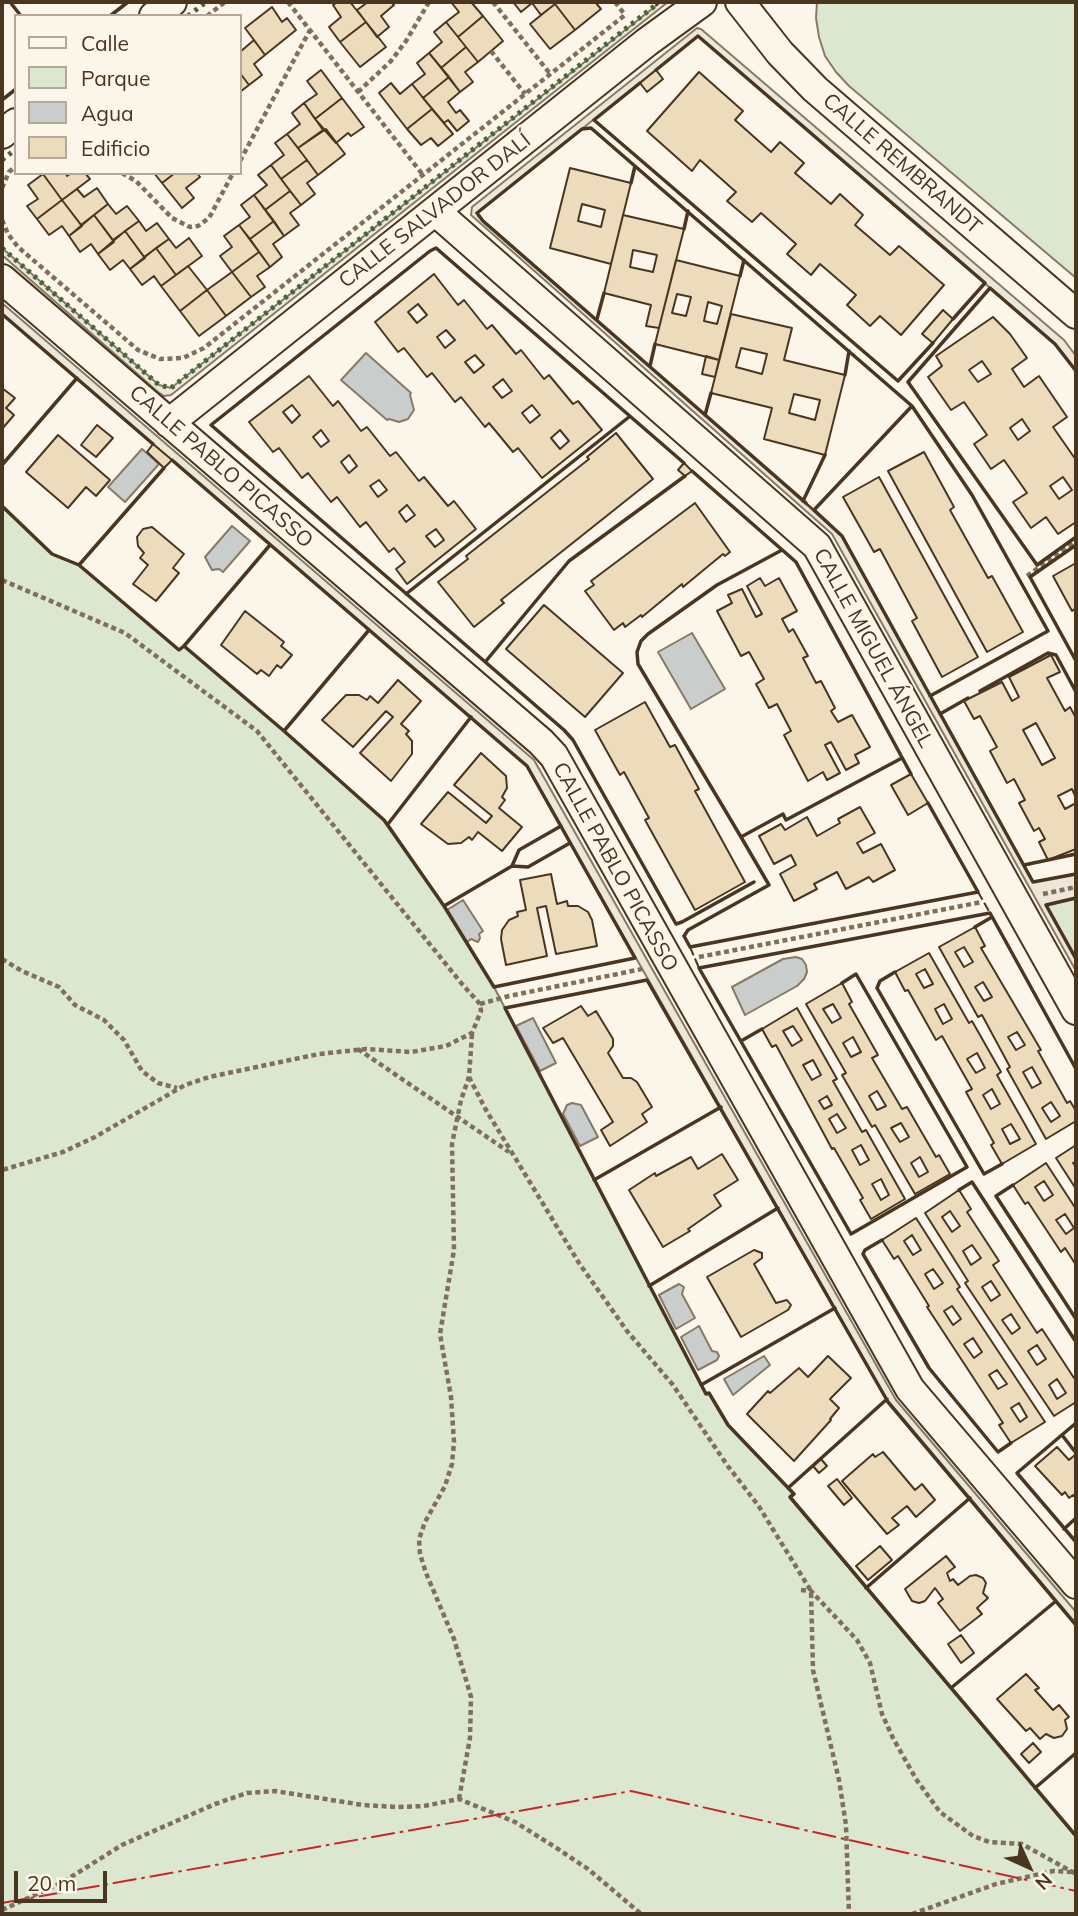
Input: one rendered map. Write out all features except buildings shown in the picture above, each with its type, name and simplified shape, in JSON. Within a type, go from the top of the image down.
[{"type":"street","points":[[157,14],[172,2]]},
{"type":"street","name":"CALLE SALVADOR DALÍ","points":[[169,423],[674,21],[702,2]]},
{"type":"street","name":"CALLE REMBRANDT","points":[[740,2],[780,53],[815,89],[1076,314]]},
{"type":"street","name":"CALLE MIGUEL ÁNGEL","points":[[440,207],[817,546],[1076,1010]]},
{"type":"street","name":"CALLE PABLO PICASSO","points":[[2,279],[554,756],[910,1389],[1076,1584]]},
{"type":"path","points":[[217,4],[225,2]]},
{"type":"path","points":[[288,2],[423,175],[440,207]]},
{"type":"path","points":[[358,92],[391,61],[429,2]]},
{"type":"path","points":[[493,2],[572,103]]},
{"type":"path","points":[[2,220],[18,247],[138,350],[160,359],[171,360],[194,354],[625,15]]},
{"type":"path","points":[[242,157],[310,30]]},
{"type":"path","points":[[491,51],[547,122]]},
{"type":"path","points":[[2,188],[9,172],[14,168]]},
{"type":"path","points":[[126,175],[136,181],[172,218],[190,227],[198,226],[209,218],[232,175]]},
{"type":"path","points":[[1027,576],[1076,541]]},
{"type":"path","points":[[2,580],[125,633],[257,731],[480,1004],[481,1011],[472,1033],[469,1077],[460,1100],[452,1144],[454,1250],[440,1334],[451,1397],[454,1442],[452,1464],[445,1486],[425,1522],[419,1539],[426,1573],[454,1639],[471,1697],[470,1738],[459,1799]]},
{"type":"path","points":[[1037,895],[1076,887]]},
{"type":"path","points":[[691,958],[990,900]]},
{"type":"path","points":[[2,959],[22,971],[59,986],[75,1005],[104,1020],[124,1040],[142,1071],[158,1083],[178,1089]]},
{"type":"path","points":[[480,1004],[647,968]]},
{"type":"path","points":[[2,1170],[63,1152],[95,1137],[178,1089],[209,1077],[319,1054],[358,1049],[411,1052],[446,1046],[472,1033]]},
{"type":"path","points":[[358,1049],[513,1155]]},
{"type":"path","points":[[469,1077],[513,1155],[605,1301],[673,1385],[758,1505],[811,1591],[857,1640],[870,1663],[883,1714],[893,1738],[916,1779],[940,1812],[973,1836],[989,1842],[1022,1844],[1074,1873]]},
{"type":"path","points":[[801,1590],[811,1591]]},
{"type":"path","points":[[811,1591],[813,1670],[836,1767],[846,1825],[849,1914]]},
{"type":"path","points":[[2,1910],[63,1882],[122,1845],[215,1804],[247,1793],[275,1791],[363,1805],[397,1807],[424,1806],[459,1799],[515,1822],[555,1847],[588,1869],[641,1914]]},
{"type":"path","points":[[912,1914],[996,1884],[1054,1871],[1074,1873]]},
{"type":"green space","points":[[817,2],[1076,2],[1076,278],[849,86],[825,56],[816,18]]},
{"type":"green space","points":[[2,506],[52,554],[79,565],[179,650],[184,646],[388,824],[444,906],[494,987],[706,1394],[709,1393],[728,1425],[794,1494],[790,1498],[1076,1836],[1076,1914],[2,1914]]},
{"type":"green space","points":[[1076,898],[1076,958],[1046,905]]},
{"type":"shaded area","points":[[655,2],[668,2],[171,395],[164,396],[158,392],[2,255],[2,248],[159,385],[171,388],[657,5]]},
{"type":"shaded area","points":[[697,28],[1064,340],[1076,356],[1076,371],[1055,344],[698,36],[478,212],[478,216],[842,536],[1033,882],[1076,874],[1076,898],[1046,905],[1076,959],[1076,971],[832,534],[471,215],[472,207]]},
{"type":"shaded area","points":[[2,303],[534,760],[896,1400],[1076,1612],[1076,1625],[888,1402],[527,766],[2,314]]},
{"type":"water","points":[[366,353],[411,393],[414,410],[408,419],[399,422],[387,420],[341,380]]},
{"type":"water","points":[[142,449],[159,464],[125,502],[108,487]]},
{"type":"water","points":[[232,526],[250,541],[223,572],[219,569],[212,570],[205,557]]},
{"type":"water","points":[[692,633],[725,689],[691,709],[658,652]]},
{"type":"water","points":[[463,900],[483,931],[479,934],[478,942],[471,939],[467,942],[447,910]]},
{"type":"water","points":[[783,959],[802,959],[806,965],[804,979],[797,986],[745,1015],[732,987]]},
{"type":"water","points":[[533,1018],[556,1063],[540,1071],[516,1026]]},
{"type":"water","points":[[567,1105],[581,1105],[598,1137],[580,1146],[563,1114]]},
{"type":"water","points":[[679,1284],[684,1287],[682,1294],[695,1318],[676,1329],[659,1295]]},
{"type":"water","points":[[699,1326],[712,1351],[719,1356],[717,1360],[698,1370],[681,1337]]},
{"type":"water","points":[[764,1356],[770,1365],[733,1395],[724,1379]]},
{"type":"hedge","points":[[191,14],[206,2]]},
{"type":"hedge","points":[[2,248],[159,385],[171,388],[657,4]]},
{"type":"hedge","points":[[2,160],[14,151]]},
{"type":"fence","points":[[806,503],[814,510]]},
{"type":"fence","points":[[978,892],[990,913]]},
{"type":"fence","points":[[690,947],[699,968]]},
{"type":"wall","points":[[10,2],[19,14]]},
{"type":"wall","points":[[113,14],[128,2]]},
{"type":"wall","points":[[656,70],[698,36],[985,283],[953,319]]},
{"type":"wall","points":[[640,83],[594,120],[898,381],[933,343]]},
{"type":"wall","points":[[2,100],[14,91]]},
{"type":"wall","points":[[806,503],[477,213],[582,129],[591,128],[912,406],[972,495],[1048,631],[930,696]]},
{"type":"wall","points":[[631,183],[635,166]]},
{"type":"wall","points":[[684,229],[688,211]]},
{"type":"wall","points":[[684,463],[436,248],[211,425],[564,730],[573,740],[676,924],[754,882]]},
{"type":"wall","points":[[740,276],[744,260]]},
{"type":"wall","points":[[1076,371],[1055,344],[990,288],[908,382],[1037,565],[1076,537]]},
{"type":"wall","points":[[597,319],[604,293]]},
{"type":"wall","points":[[2,314],[153,444]]},
{"type":"wall","points":[[650,366],[655,344]]},
{"type":"wall","points":[[845,375],[849,351]]},
{"type":"wall","points":[[2,465],[77,378]]},
{"type":"wall","points":[[705,415],[711,393]]},
{"type":"wall","points":[[912,406],[814,510],[842,536],[1033,882],[1076,874]]},
{"type":"wall","points":[[406,594],[629,417]]},
{"type":"wall","points":[[803,501],[825,455]]},
{"type":"wall","points":[[2,506],[52,554],[79,565],[179,650],[184,646],[384,820],[444,906],[494,987],[635,958],[527,766],[172,460]]},
{"type":"wall","points":[[79,565],[164,468]]},
{"type":"wall","points":[[692,471],[796,562],[911,774]]},
{"type":"wall","points":[[486,661],[569,561],[685,476]]},
{"type":"wall","points":[[184,646],[270,545]]},
{"type":"wall","points":[[1076,545],[1030,577],[1076,661]]},
{"type":"wall","points":[[741,837],[638,664],[637,652],[641,641],[648,634],[717,585],[782,550]]},
{"type":"wall","points":[[284,731],[369,630]]},
{"type":"wall","points":[[980,691],[1048,653],[1056,655],[1076,692]]},
{"type":"wall","points":[[940,714],[968,698]]},
{"type":"wall","points":[[388,824],[471,717]]},
{"type":"wall","points":[[902,758],[786,820],[783,814],[741,837],[769,885],[688,930],[684,936],[690,947],[978,892],[928,803]]},
{"type":"wall","points":[[561,826],[519,850],[512,866],[528,867],[570,843]]},
{"type":"wall","points":[[1024,865],[1076,854]]},
{"type":"wall","points":[[444,906],[512,866]]},
{"type":"wall","points":[[1076,898],[1046,905],[1076,959]]},
{"type":"wall","points":[[842,983],[856,974],[967,1167],[851,1234],[699,968],[990,913],[1076,1069]]},
{"type":"wall","points":[[975,927],[992,917]]},
{"type":"wall","points":[[895,972],[880,981],[877,988],[984,1174],[1002,1164]]},
{"type":"wall","points":[[1076,1625],[888,1402],[647,980],[505,1008],[706,1394],[709,1393],[728,1425],[794,1494],[790,1497],[1076,1836]]},
{"type":"wall","points":[[741,1041],[762,1029]]},
{"type":"wall","points":[[594,1180],[721,1107]]},
{"type":"wall","points":[[959,1190],[972,1182],[1076,1342]]},
{"type":"wall","points":[[1013,1185],[996,1196],[1076,1319]]},
{"type":"wall","points":[[649,1286],[778,1208]]},
{"type":"wall","points":[[882,1240],[863,1254],[929,1368],[998,1452],[1011,1443]]},
{"type":"wall","points":[[701,1385],[835,1308]]},
{"type":"wall","points":[[788,1488],[887,1399]]},
{"type":"wall","points":[[1076,1423],[1017,1473],[1076,1542]]},
{"type":"wall","points":[[1062,1435],[1076,1453]]},
{"type":"wall","points":[[866,1588],[970,1498]]},
{"type":"wall","points":[[1064,1529],[1076,1518]]},
{"type":"wall","points":[[951,1688],[1056,1601]]},
{"type":"wall","points":[[1035,1788],[1076,1753]]},
{"type":"power","points":[[2,1903],[631,1791],[1076,1891]]}]
